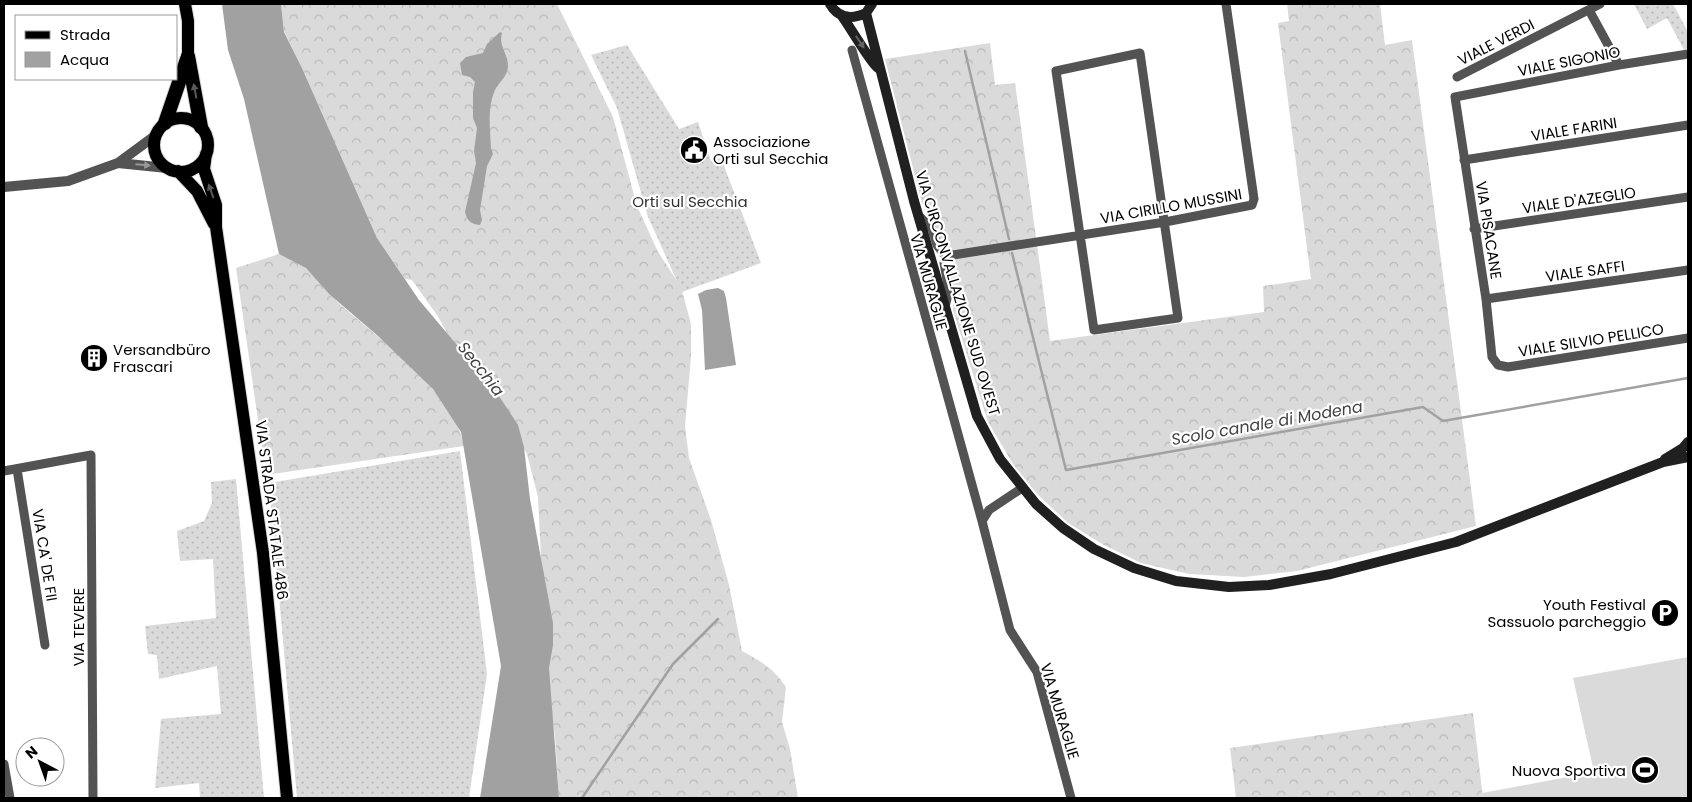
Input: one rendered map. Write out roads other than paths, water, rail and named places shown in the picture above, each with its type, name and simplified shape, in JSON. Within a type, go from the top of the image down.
[{"type":"highway","points":[[165,123],[188,56]]},
{"type":"highway","points":[[188,56],[201,127]]},
{"type":"main road","points":[[184,4],[188,21],[188,56]]},
{"type":"main road","name":"VIA CIRCONVALLAZIONE SUD OVEST","points":[[830,4],[842,16],[863,45],[873,66],[878,68]]},
{"type":"main road","points":[[842,16],[854,17],[866,13],[872,4]]},
{"type":"main road","name":"VIA CIRCONVALLAZIONE SUD OVEST","points":[[866,13],[879,61],[878,68],[918,215],[977,416],[1000,459],[1022,488],[1063,528],[1102,553],[1134,568],[1176,582],[1229,587],[1269,585],[1330,574],[1456,542],[1663,462],[1683,448],[1688,442]]},
{"type":"main road","points":[[172,119],[188,119],[201,127],[206,135],[204,169],[216,205],[216,228],[197,191],[155,153],[156,135],[165,123],[172,119]]},
{"type":"main road","points":[[172,169],[195,168],[206,154]]},
{"type":"main road","name":"VIA STRADA STATALE 486","points":[[216,228],[263,553],[287,798]]},
{"type":"main road","name":"VIA CIRCONVALLAZIONE SUD OVEST","points":[[1663,462],[1666,463],[1688,457]]},
{"type":"street","name":"VIA CIRILLO MUSSINI","points":[[953,255],[1165,222],[1247,208],[1252,205],[1254,199],[1226,4]]},
{"type":"street","name":"VIALE VERDI","points":[[1457,77],[1600,4]]},
{"type":"street","points":[[1589,10],[1619,64]]},
{"type":"street","name":"VIA MURAGLIE","points":[[852,50],[982,521],[1010,630],[1036,672],[1071,798]]},
{"type":"street","points":[[1140,53],[1165,222],[1178,318],[1094,330],[1082,235],[1056,71],[1140,53]]},
{"type":"street","name":"VIALE SIGONIO","points":[[1455,97],[1619,64],[1688,54]]},
{"type":"street","name":"VIA PISACANE","points":[[1455,97],[1486,299],[1492,357],[1498,365]]},
{"type":"street","name":"VIALE FARINI","points":[[1464,160],[1688,125]]},
{"type":"street","points":[[4,187],[68,180],[118,163],[156,135]]},
{"type":"street","points":[[118,163],[172,169]]},
{"type":"street","name":"VIALE D'AZEGLIO","points":[[1474,229],[1688,198]]},
{"type":"street","points":[[918,215],[932,229],[937,245],[943,253],[953,255]]},
{"type":"street","points":[[945,308],[948,291],[944,263],[953,255]]},
{"type":"street","name":"VIALE SAFFI","points":[[1486,299],[1688,270]]},
{"type":"street","name":"VIALE SILVIO PELLICO","points":[[1498,365],[1508,367],[1688,338]]},
{"type":"street","name":"VIA TEVERE","points":[[17,469],[91,455],[93,798]]},
{"type":"street","points":[[4,471],[17,469]]},
{"type":"street","name":"VIA CA' DE FII","points":[[17,469],[45,645]]},
{"type":"street","points":[[982,521],[989,510],[1022,488]]},
{"type":"street","points":[[4,764],[10,798]]},
{"type":"water","points":[[222,4],[281,4],[284,32],[302,68],[377,238],[419,300],[495,390],[518,425],[524,447],[530,499],[553,623],[553,645],[549,668],[559,798],[480,798],[501,666],[461,432],[433,389],[378,336],[329,294],[306,268],[279,254],[244,99],[228,50]]},
{"type":"water","points":[[500,32],[502,33],[501,42],[508,70],[492,97],[490,126],[493,154],[487,166],[480,210],[482,220],[480,225],[470,221],[465,212],[476,163],[474,151],[477,128],[473,118],[475,82],[470,77],[462,75],[460,63],[466,57],[483,53],[487,44]]},
{"type":"water","points":[[718,288],[724,291],[726,298],[736,365],[705,370],[702,310],[698,294],[706,290]]},
{"type":"waterway","name":"Scolo canale di Modena","points":[[965,51],[1009,239]]},
{"type":"waterway","name":"Scolo canale di Modena","points":[[1012,253],[1066,470],[1423,407],[1443,421],[1688,378]]},
{"type":"waterway","name":"Scolo canale di Modena","points":[[582,798],[673,664],[718,619]]},
{"type":"place","name":"Associazione Orti sul Secchia","points":[[694,150]]},
{"type":"place","name":"Versandbüro Frascari","points":[[94,358]]},
{"type":"place","name":"Youth Festival Sassuolo parcheggio","points":[[1665,613]]},
{"type":"place","name":"Nuova Sportiva","points":[[1645,770]]},
{"type":"park label","name":"Orti sul Secchia","points":[[690,201]]},
{"type":"water label","name":"Secchia","points":[[481,369]]}]
